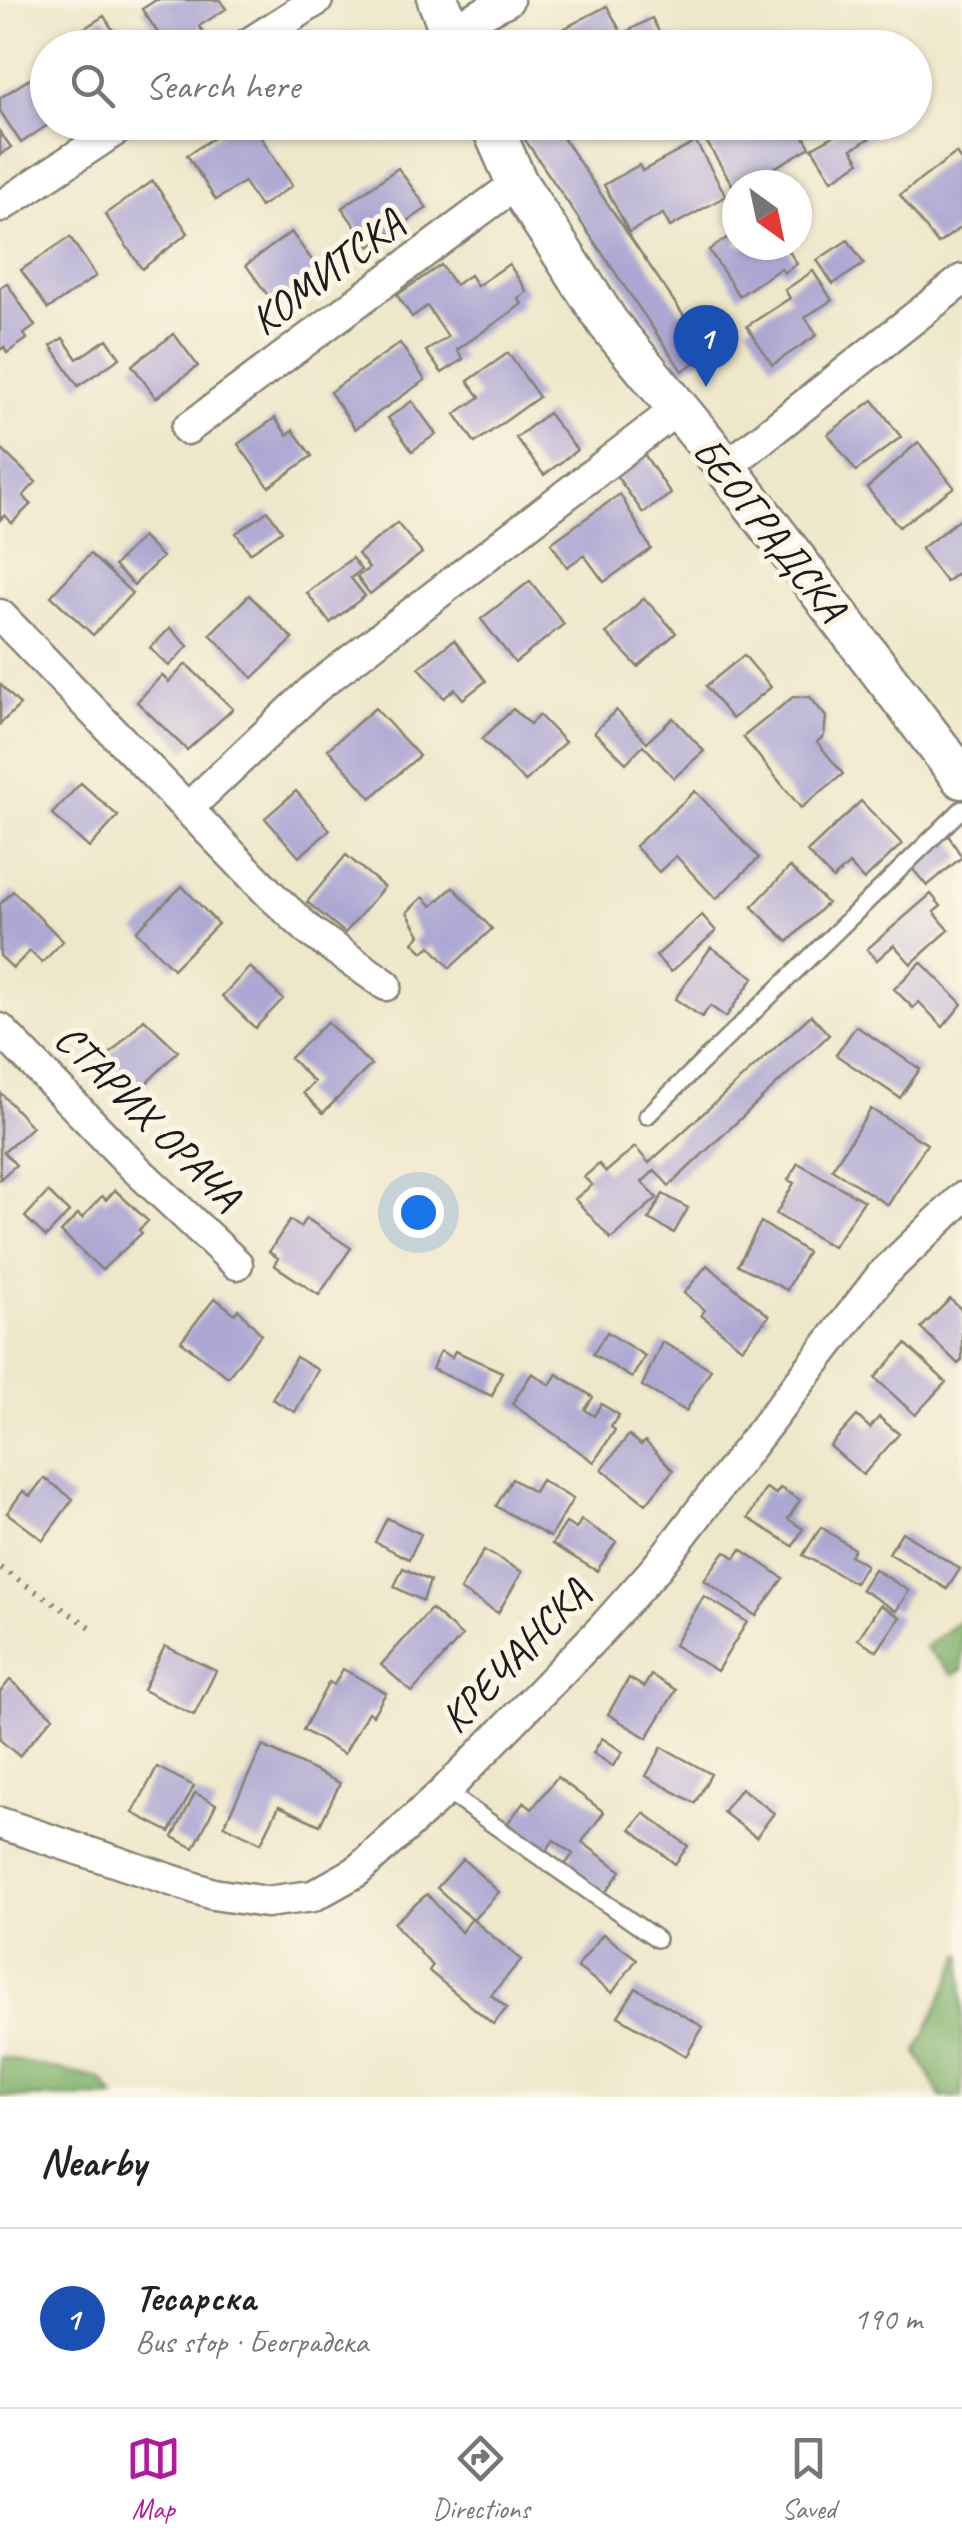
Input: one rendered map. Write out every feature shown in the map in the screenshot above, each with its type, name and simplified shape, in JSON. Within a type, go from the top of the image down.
[{"type":"main road","name":"БЕОГРАДСКА","points":[[498,140],[517,183],[608,323],[725,468],[962,778]]},
{"type":"street","points":[[270,30],[317,0]]},
{"type":"street","points":[[448,26],[508,0]]},
{"type":"street","points":[[0,206],[101,140]]},
{"type":"street","name":"КОМИТСКА","points":[[187,429],[517,183]]},
{"type":"street","points":[[725,468],[962,280]]},
{"type":"street","points":[[187,809],[316,688],[676,410]]},
{"type":"street","points":[[0,615],[311,932],[386,985]]},
{"type":"street","name":"СТАРИХ ОРАЧА","points":[[0,1029],[134,1167],[237,1264]]},
{"type":"street","name":"КРЕЧАНСКА","points":[[0,1822],[213,1894],[266,1902],[313,1896],[356,1872],[445,1790],[657,1567],[882,1275],[962,1198]]},
{"type":"lane","points":[[647,1116],[962,810]]},
{"type":"lane","points":[[445,1790],[657,1939]]},
{"type":"path","points":[[0,1568],[94,1630]]},
{"type":"green space","points":[[962,1619],[962,1670],[952,1675],[925,1647]]},
{"type":"green space","points":[[962,1953],[962,2097],[941,2097],[917,2052]]},
{"type":"green space","points":[[0,2057],[101,2079],[115,2097],[0,2097]]},
{"type":"building","points":[[156,0],[220,0],[226,9],[199,26],[202,30],[156,30],[142,9]]},
{"type":"building","points":[[607,6],[620,30],[566,30]]},
{"type":"building","points":[[104,16],[113,30],[82,30]]},
{"type":"building","points":[[652,18],[658,30],[630,30]]},
{"type":"building","points":[[30,79],[30,137],[21,143],[0,111],[0,98]]},
{"type":"building","points":[[0,132],[11,147],[0,155]]},
{"type":"building","points":[[210,140],[263,140],[292,186],[260,207],[244,182],[216,200],[187,155]]},
{"type":"building","points":[[525,140],[564,140],[709,353],[682,371]]},
{"type":"building","points":[[705,140],[806,140],[810,147],[771,170],[723,170]]},
{"type":"building","points":[[826,140],[867,140],[852,149],[860,162],[832,180],[812,148]]},
{"type":"building","points":[[696,142],[722,189],[722,198],[670,227],[663,214],[629,232],[604,185],[639,165],[642,171]]},
{"type":"building","points":[[956,153],[962,162],[962,226],[938,244],[900,195]]},
{"type":"building","points":[[398,168],[427,208],[370,247],[342,208]]},
{"type":"building","points":[[153,181],[188,233],[142,269],[105,214]]},
{"type":"building","points":[[291,232],[320,271],[274,304],[246,265]]},
{"type":"building","points":[[70,237],[96,276],[48,309],[21,270]]},
{"type":"building","points":[[848,240],[864,264],[833,284],[817,260]]},
{"type":"building","points":[[722,241],[722,260],[794,260],[797,264],[784,273],[781,268],[739,296],[709,250]]},
{"type":"building","points":[[509,264],[527,292],[518,298],[522,304],[457,350],[463,359],[442,373],[426,351],[448,337],[427,306],[412,317],[397,295],[441,265],[455,285],[470,275],[477,286]]},
{"type":"building","points":[[813,271],[832,300],[805,317],[817,335],[772,365],[747,326],[790,298],[785,290]]},
{"type":"building","points":[[7,283],[35,326],[24,334],[27,339],[7,353],[4,347],[0,350],[0,288]]},
{"type":"building","points":[[174,334],[198,366],[156,398],[132,365]]},
{"type":"building","points":[[63,338],[77,359],[107,339],[120,358],[78,386],[51,346]]},
{"type":"building","points":[[400,343],[425,380],[355,429],[330,392]]},
{"type":"building","points":[[508,353],[539,397],[475,443],[455,414],[480,397],[468,381]]},
{"type":"building","points":[[873,400],[901,437],[856,471],[828,434]]},
{"type":"building","points":[[412,401],[436,434],[412,451],[388,418]]},
{"type":"building","points":[[548,413],[577,450],[544,475],[516,438]]},
{"type":"building","points":[[275,418],[287,435],[293,430],[312,456],[269,487],[238,444]]},
{"type":"building","points":[[918,442],[954,487],[899,527],[867,488]]},
{"type":"building","points":[[0,448],[36,482],[23,496],[31,504],[12,523],[5,515],[0,520]]},
{"type":"building","points":[[642,451],[671,494],[643,513],[613,471]]},
{"type":"building","points":[[620,494],[651,549],[604,582],[584,555],[567,567],[551,543]]},
{"type":"building","points":[[268,511],[282,531],[250,553],[236,533]]},
{"type":"building","points":[[962,517],[962,570],[946,582],[921,549]]},
{"type":"building","points":[[397,523],[422,553],[370,594],[357,577],[369,568],[358,554]]},
{"type":"building","points":[[142,537],[162,557],[134,585],[114,566]]},
{"type":"building","points":[[90,554],[132,593],[93,635],[51,596]]},
{"type":"building","points":[[352,558],[361,570],[351,578],[365,596],[330,623],[307,593]]},
{"type":"building","points":[[530,581],[564,624],[515,663],[481,619]]},
{"type":"building","points":[[249,595],[293,639],[253,678],[210,634]]},
{"type":"building","points":[[644,598],[676,633],[638,667],[606,633]]},
{"type":"building","points":[[170,628],[188,646],[169,666],[150,648]]},
{"type":"building","points":[[454,640],[486,681],[463,699],[455,689],[444,698],[419,667]]},
{"type":"building","points":[[744,655],[771,687],[732,719],[706,686]]},
{"type":"building","points":[[186,664],[233,709],[187,750],[137,702],[162,675],[169,682]]},
{"type":"building","points":[[0,684],[20,705],[0,724]]},
{"type":"building","points":[[793,697],[810,697],[826,717],[824,736],[817,742],[843,774],[801,808],[743,737]]},
{"type":"building","points":[[375,708],[419,756],[371,798],[328,749]]},
{"type":"building","points":[[513,709],[530,724],[539,715],[565,742],[525,782],[482,739]]},
{"type":"building","points":[[616,710],[647,742],[673,718],[704,751],[674,778],[643,745],[626,763],[594,732]]},
{"type":"building","points":[[81,783],[118,816],[89,848],[52,814]]},
{"type":"building","points":[[296,791],[330,830],[299,857],[265,818]]},
{"type":"building","points":[[695,791],[759,858],[716,899],[676,856],[659,872],[635,846]]},
{"type":"building","points":[[861,801],[902,844],[864,880],[849,864],[833,879],[807,852]]},
{"type":"building","points":[[948,835],[962,857],[927,886],[911,867]]},
{"type":"building","points":[[346,855],[384,887],[345,933],[307,902]]},
{"type":"building","points":[[790,867],[827,903],[788,942],[752,907]]},
{"type":"building","points":[[182,886],[218,924],[173,969],[136,931]]},
{"type":"building","points":[[453,887],[492,929],[450,968],[430,946],[423,952],[413,942],[420,935],[407,912],[423,897],[432,906]]},
{"type":"building","points":[[13,891],[63,941],[42,963],[30,951],[13,968],[0,956],[0,904]]},
{"type":"building","points":[[931,894],[941,906],[934,912],[949,930],[911,964],[894,945],[877,960],[867,949]]},
{"type":"building","points":[[702,915],[716,931],[671,972],[656,956]]},
{"type":"building","points":[[711,947],[754,977],[726,1017],[710,1006],[702,1017],[675,999]]},
{"type":"building","points":[[921,962],[962,1004],[943,1027],[919,1002],[913,1008],[894,989]]},
{"type":"building","points":[[250,967],[283,999],[255,1028],[222,996]]},
{"type":"building","points":[[811,1015],[829,1035],[669,1186],[655,1170],[642,1182],[657,1198],[611,1239],[575,1199],[592,1185],[584,1177],[599,1164],[606,1172],[635,1147],[649,1163]]},
{"type":"building","points":[[144,1019],[178,1051],[137,1093],[103,1061]]},
{"type":"building","points":[[327,1022],[371,1065],[323,1113],[303,1093],[314,1082],[290,1058]]},
{"type":"building","points":[[856,1026],[920,1069],[900,1098],[836,1055]]},
{"type":"building","points":[[0,1092],[32,1127],[4,1152],[16,1165],[0,1179]]},
{"type":"building","points":[[871,1109],[927,1144],[888,1205],[832,1169]]},
{"type":"building","points":[[798,1163],[864,1201],[833,1247],[776,1214],[794,1183],[788,1180]]},
{"type":"building","points":[[115,1190],[148,1221],[139,1230],[142,1233],[102,1270],[61,1232],[78,1214],[82,1218],[102,1196],[106,1200]]},
{"type":"building","points":[[48,1192],[69,1212],[46,1237],[25,1217]]},
{"type":"building","points":[[663,1194],[688,1208],[674,1233],[649,1219]]},
{"type":"building","points":[[306,1218],[351,1248],[319,1295],[274,1265],[278,1258],[269,1252],[290,1220],[300,1227]]},
{"type":"building","points":[[761,1222],[807,1252],[787,1290],[738,1265]]},
{"type":"building","points":[[707,1265],[769,1316],[742,1348],[701,1315],[705,1310],[684,1293]]},
{"type":"building","points":[[215,1298],[235,1314],[238,1309],[261,1334],[228,1377],[181,1341]]},
{"type":"building","points":[[950,1299],[962,1310],[962,1360],[958,1364],[921,1328]]},
{"type":"building","points":[[607,1332],[645,1356],[632,1378],[593,1354]]},
{"type":"building","points":[[662,1342],[711,1369],[686,1411],[642,1386]]},
{"type":"building","points":[[906,1344],[946,1382],[915,1415],[875,1378]]},
{"type":"building","points":[[440,1351],[452,1357],[455,1351],[502,1372],[492,1396],[432,1369]]},
{"type":"building","points":[[296,1357],[318,1370],[295,1412],[272,1399]]},
{"type":"building","points":[[532,1373],[550,1385],[557,1374],[593,1397],[585,1410],[594,1416],[601,1404],[619,1415],[611,1427],[615,1430],[594,1462],[512,1404]]},
{"type":"building","points":[[857,1416],[870,1428],[879,1417],[899,1434],[863,1475],[830,1446]]},
{"type":"building","points":[[629,1435],[641,1445],[645,1441],[673,1470],[646,1504],[602,1469]]},
{"type":"building","points":[[44,1478],[73,1499],[43,1540],[7,1513],[23,1491],[30,1496]]},
{"type":"building","points":[[512,1479],[534,1492],[541,1480],[573,1499],[550,1537],[496,1506]]},
{"type":"building","points":[[766,1488],[776,1494],[780,1488],[800,1500],[788,1519],[803,1529],[793,1546],[748,1518]]},
{"type":"building","points":[[387,1518],[421,1534],[409,1559],[375,1542]]},
{"type":"building","points":[[581,1520],[616,1542],[597,1571],[552,1544],[566,1523],[576,1529]]},
{"type":"building","points":[[821,1527],[854,1549],[850,1555],[866,1565],[855,1583],[803,1555]]},
{"type":"building","points":[[902,1532],[960,1569],[947,1589],[889,1553]]},
{"type":"building","points":[[741,1549],[783,1578],[756,1616],[704,1580],[725,1551],[735,1558]]},
{"type":"building","points":[[484,1550],[522,1572],[498,1613],[460,1590]]},
{"type":"building","points":[[403,1568],[430,1581],[423,1601],[394,1587]]},
{"type":"building","points":[[874,1569],[909,1591],[896,1611],[861,1589]]},
{"type":"building","points":[[704,1596],[747,1622],[717,1671],[674,1645]]},
{"type":"building","points":[[880,1605],[900,1617],[877,1651],[858,1639]]},
{"type":"building","points":[[431,1609],[462,1636],[412,1692],[381,1665]]},
{"type":"building","points":[[165,1646],[216,1671],[194,1715],[143,1690]]},
{"type":"building","points":[[343,1669],[386,1693],[373,1715],[368,1712],[344,1754],[303,1730],[329,1682],[334,1685]]},
{"type":"building","points":[[651,1675],[676,1690],[647,1738],[608,1714],[629,1678],[644,1687]]},
{"type":"building","points":[[10,1680],[53,1717],[19,1756],[0,1740],[0,1692]]},
{"type":"building","points":[[602,1738],[623,1752],[613,1766],[593,1753]]},
{"type":"building","points":[[263,1746],[340,1783],[320,1825],[279,1806],[261,1843],[224,1825]]},
{"type":"building","points":[[662,1747],[711,1774],[695,1803],[646,1776]]},
{"type":"building","points":[[157,1767],[194,1786],[170,1832],[133,1813]]},
{"type":"building","points":[[557,1777],[604,1812],[582,1842],[621,1871],[605,1893],[565,1865],[573,1854],[554,1840],[545,1852],[507,1824],[524,1802],[532,1809]]},
{"type":"building","points":[[741,1788],[774,1813],[756,1837],[723,1812]]},
{"type":"building","points":[[195,1793],[216,1804],[194,1848],[173,1837]]},
{"type":"building","points":[[644,1813],[688,1846],[675,1864],[631,1829]]},
{"type":"building","points":[[463,1859],[499,1892],[473,1920],[437,1888]]},
{"type":"building","points":[[427,1894],[461,1932],[472,1919],[521,1960],[491,1995],[507,2008],[493,2024],[429,1971],[432,1966],[394,1923]]},
{"type":"building","points":[[603,1934],[637,1959],[612,1993],[577,1967]]},
{"type":"building","points":[[636,1988],[703,2027],[686,2056],[618,2016]]},
{"type":"place","name":"Тесарска","points":[[706,387]]}]
